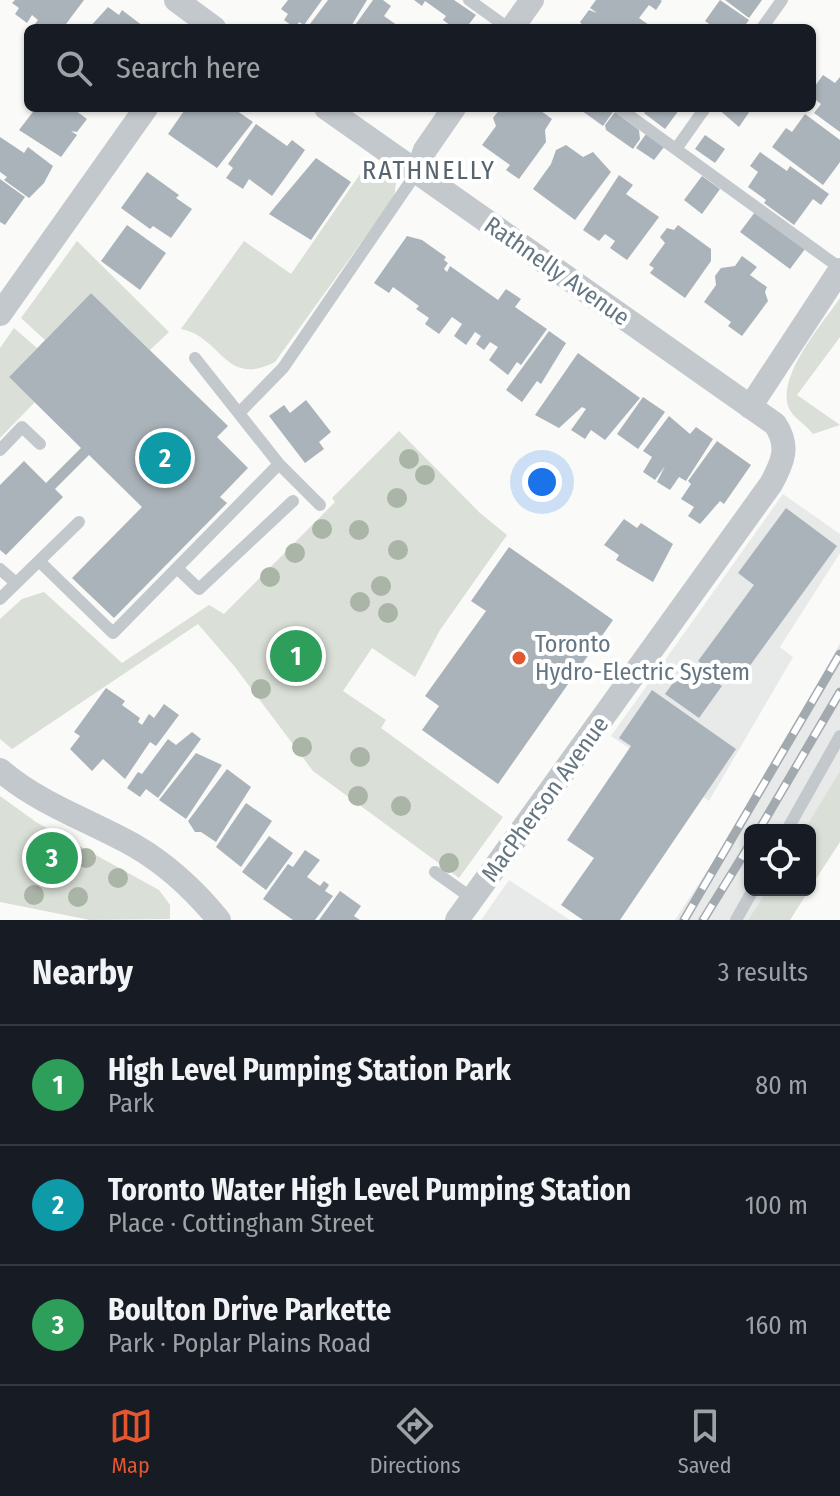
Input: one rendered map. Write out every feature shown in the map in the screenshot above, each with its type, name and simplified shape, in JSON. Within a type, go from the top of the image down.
[{"type":"street","points":[[176,0],[206,24]]},
{"type":"street","points":[[513,24],[532,0]]},
{"type":"street","points":[[0,314],[143,112]]},
{"type":"street","name":"Rathnelly Avenue","points":[[332,112],[775,424],[784,438]]},
{"type":"street","points":[[417,172],[425,150],[451,112]]},
{"type":"street","points":[[750,407],[840,269]]},
{"type":"street","name":"MacPherson Avenue","points":[[457,920],[771,484],[785,454],[784,438]]},
{"type":"street","points":[[0,770],[33,796],[136,847],[167,869],[219,920]]},
{"type":"lane","points":[[469,0],[504,24]]},
{"type":"lane","points":[[765,24],[782,0]]},
{"type":"lane","points":[[625,112],[840,269]]},
{"type":"lane","points":[[676,149],[702,112]]},
{"type":"lane","points":[[239,413],[283,368],[417,172]]},
{"type":"lane","points":[[195,358],[279,464],[320,505]]},
{"type":"lane","points":[[0,450],[22,427],[40,444]]},
{"type":"lane","points":[[39,561],[113,633],[279,464]]},
{"type":"lane","points":[[177,568],[199,589],[293,501]]},
{"type":"lane","points":[[0,599],[79,522]]},
{"type":"lane","points":[[0,569],[16,583]]},
{"type":"lane","points":[[790,824],[840,736]]},
{"type":"lane","points":[[435,872],[473,899]]},
{"type":"lane","points":[[736,920],[750,896]]},
{"type":"shaded area","points":[[369,161],[386,175],[388,182],[396,183],[394,197],[275,362],[245,369],[234,365],[195,334],[181,329],[244,241],[291,274]]},
{"type":"shaded area","points":[[77,241],[169,332],[150,350],[91,293],[45,340],[21,318]]},
{"type":"shaded area","points":[[840,298],[840,337],[797,395],[840,425],[813,434],[790,410],[787,393],[804,349]]},
{"type":"shaded area","points":[[14,328],[37,348],[9,377],[35,402],[0,438],[0,348]]},
{"type":"shaded area","points":[[399,431],[480,513],[507,535],[440,630],[415,677],[372,648],[343,691],[386,720],[381,728],[503,817],[459,878],[313,771],[235,667],[198,624],[12,749],[0,739],[0,619],[22,599],[44,592],[122,663],[209,605],[224,614],[335,502],[332,498]]},
{"type":"shaded area","points":[[783,494],[840,534],[840,553],[780,647],[793,657],[709,801],[611,736]]},
{"type":"shaded area","points":[[840,643],[840,771],[808,824],[744,824],[744,896],[763,896],[748,920],[675,920],[756,796]]},
{"type":"shaded area","points":[[840,771],[840,842],[816,879],[816,824],[808,824]]},
{"type":"shaded area","points":[[0,796],[36,822],[159,890],[170,905],[170,919],[90,920],[0,902]]},
{"type":"shaded area","points":[[509,880],[570,920],[481,920]]},
{"type":"shaded area","points":[[763,896],[805,896],[790,920],[748,920]]},
{"type":"building","points":[[15,0],[84,0],[66,24],[35,24],[38,20],[32,15],[27,23],[15,14],[19,8],[12,3]]},
{"type":"building","points":[[288,0],[322,0],[305,24],[290,24],[284,20],[288,14],[281,9]]},
{"type":"building","points":[[328,0],[367,0],[352,24],[310,24]]},
{"type":"building","points":[[373,0],[383,0],[391,6],[384,16],[395,24],[356,24]]},
{"type":"building","points":[[414,0],[454,0],[476,15],[469,24],[448,24],[443,20],[446,16],[425,1],[422,6]]},
{"type":"building","points":[[596,0],[662,1],[656,10],[649,5],[639,18],[648,24],[582,24],[580,22],[589,10],[597,13],[590,8]]},
{"type":"building","points":[[720,0],[749,20],[746,24],[709,24],[705,21]]},
{"type":"building","points":[[725,0],[762,0],[749,18]]},
{"type":"building","points":[[108,7],[119,15],[122,10],[140,24],[93,24]]},
{"type":"building","points":[[823,75],[835,83],[840,77],[840,132],[814,113],[821,104],[816,100],[816,85]]},
{"type":"building","points":[[33,112],[77,112],[87,119],[77,132],[71,131],[77,135],[61,157],[19,130]]},
{"type":"building","points":[[183,112],[239,112],[253,122],[217,168],[168,134]]},
{"type":"building","points":[[498,112],[542,112],[552,119],[545,130],[546,142],[519,179],[506,170],[510,165],[482,145],[496,126],[493,118]]},
{"type":"building","points":[[584,112],[613,112],[603,126]]},
{"type":"building","points":[[615,112],[639,130],[640,139],[633,149],[606,130],[605,125]]},
{"type":"building","points":[[645,112],[678,112],[665,129]]},
{"type":"building","points":[[722,112],[749,112],[739,127]]},
{"type":"building","points":[[805,114],[840,140],[840,162],[823,185],[772,147],[786,128],[792,132]]},
{"type":"building","points":[[256,124],[287,146],[292,140],[305,150],[272,196],[249,179],[243,189],[226,178],[233,168],[228,164]]},
{"type":"building","points":[[646,134],[664,147],[654,160],[636,148]]},
{"type":"building","points":[[705,135],[725,149],[715,163],[695,149]]},
{"type":"building","points":[[0,137],[24,153],[28,147],[53,166],[44,183],[29,198],[4,180],[7,177],[0,172]]},
{"type":"building","points":[[566,145],[583,157],[593,152],[611,172],[575,220],[533,189],[551,164],[556,150]]},
{"type":"building","points":[[760,152],[787,171],[790,166],[829,194],[821,205],[813,199],[794,225],[764,203],[766,200],[748,187],[758,172],[750,166]]},
{"type":"building","points":[[316,158],[351,182],[311,240],[269,214]]},
{"type":"building","points":[[147,172],[179,195],[176,198],[192,209],[171,238],[153,226],[150,229],[121,208]]},
{"type":"building","points":[[619,175],[633,185],[626,194],[659,217],[627,260],[610,248],[615,241],[605,234],[599,241],[583,230]]},
{"type":"building","points":[[702,176],[720,189],[702,214],[684,200]]},
{"type":"building","points":[[0,179],[25,197],[5,225],[0,222]]},
{"type":"building","points":[[755,212],[805,249],[790,269],[740,232]]},
{"type":"building","points":[[127,225],[166,253],[140,290],[101,261]]},
{"type":"building","points":[[678,225],[711,249],[711,261],[685,298],[650,273],[654,268],[649,265],[665,243],[660,237],[667,228],[674,230]]},
{"type":"building","points":[[407,236],[422,240],[446,257],[444,260],[448,263],[444,269],[447,272],[450,266],[498,300],[506,289],[521,299],[515,307],[547,329],[521,365],[517,362],[508,375],[489,360],[498,347],[490,342],[484,350],[476,344],[481,336],[475,332],[466,345],[454,336],[462,324],[452,317],[439,334],[425,324],[429,318],[416,309],[419,306],[393,287],[389,293],[374,283]]},
{"type":"building","points":[[742,256],[757,267],[750,275],[767,287],[768,301],[742,336],[728,326],[731,322],[704,302],[716,285],[715,276],[721,268],[735,266]]},
{"type":"building","points":[[91,293],[228,426],[217,437],[248,468],[220,497],[227,503],[114,618],[72,578],[142,507],[89,455],[55,489],[63,497],[6,555],[0,550],[0,485],[24,461],[46,483],[81,448],[9,377]]},
{"type":"building","points":[[549,331],[566,343],[541,384],[537,381],[522,402],[506,390]]},
{"type":"building","points":[[578,353],[640,398],[605,440],[591,430],[585,439],[571,430],[586,409],[582,407],[559,428],[535,415]]},
{"type":"building","points":[[643,397],[665,412],[638,449],[617,434]]},
{"type":"building","points":[[306,400],[331,432],[319,442],[324,449],[305,463],[269,416],[284,405],[290,413]]},
{"type":"building","points":[[669,416],[690,434],[696,427],[713,439],[686,481],[679,477],[670,490],[657,482],[665,466],[655,480],[643,472],[652,457],[643,451]]},
{"type":"building","points":[[717,441],[751,465],[724,504],[720,501],[700,524],[688,516],[694,507],[681,499],[691,484],[688,481]]},
{"type":"building","points":[[786,508],[837,546],[738,682],[725,673],[721,678],[698,661],[754,585],[738,573]]},
{"type":"building","points":[[624,519],[637,528],[641,523],[673,544],[653,582],[616,560],[619,555],[604,545]]},
{"type":"building","name":"Toronto Hydro-Electric System","points":[[509,547],[613,620],[498,784],[422,730],[439,706],[425,696],[486,611],[471,601]]},
{"type":"building","points":[[688,662],[722,686],[699,718],[665,694]]},
{"type":"building","points":[[106,688],[125,701],[122,705],[140,718],[138,722],[142,725],[149,714],[154,718],[164,704],[179,715],[156,746],[150,742],[125,779],[103,759],[92,771],[70,749],[80,736],[74,732]]},
{"type":"building","points":[[652,690],[736,749],[620,920],[583,920],[561,905],[594,858],[567,840],[631,746],[619,738]]},
{"type":"building","points":[[192,732],[201,739],[158,798],[146,789],[140,797],[127,788],[138,772],[142,774],[168,739],[176,745]]},
{"type":"building","points":[[196,753],[222,765],[186,819],[159,800]]},
{"type":"building","points":[[227,769],[251,787],[216,842],[201,832],[195,832],[188,821]]},
{"type":"building","points":[[246,803],[272,821],[241,867],[216,847]]},
{"type":"building","points":[[269,836],[293,853],[266,890],[242,872]]},
{"type":"building","points":[[305,850],[320,860],[307,877],[320,886],[324,881],[329,885],[325,891],[333,896],[315,920],[293,920],[263,899],[288,864],[293,867]]},
{"type":"building","points":[[340,891],[361,906],[354,916],[360,920],[319,920]]},
{"type":"railway","points":[[684,920],[840,654]]},
{"type":"railway","points":[[763,824],[840,692]]},
{"type":"railway","points":[[703,920],[744,854]]},
{"type":"place","name":"Toronto Water High Level Pumping Station","points":[[165,458]]},
{"type":"place","name":"High Level Pumping Station Park","points":[[296,656]]},
{"type":"place","name":"Toronto Hydro-Electric System","points":[[519,658]]},
{"type":"place","name":"Boulton Drive Parkette","points":[[52,858]]},
{"type":"district","name":"RATHNELLY","points":[[429,170]]}]
